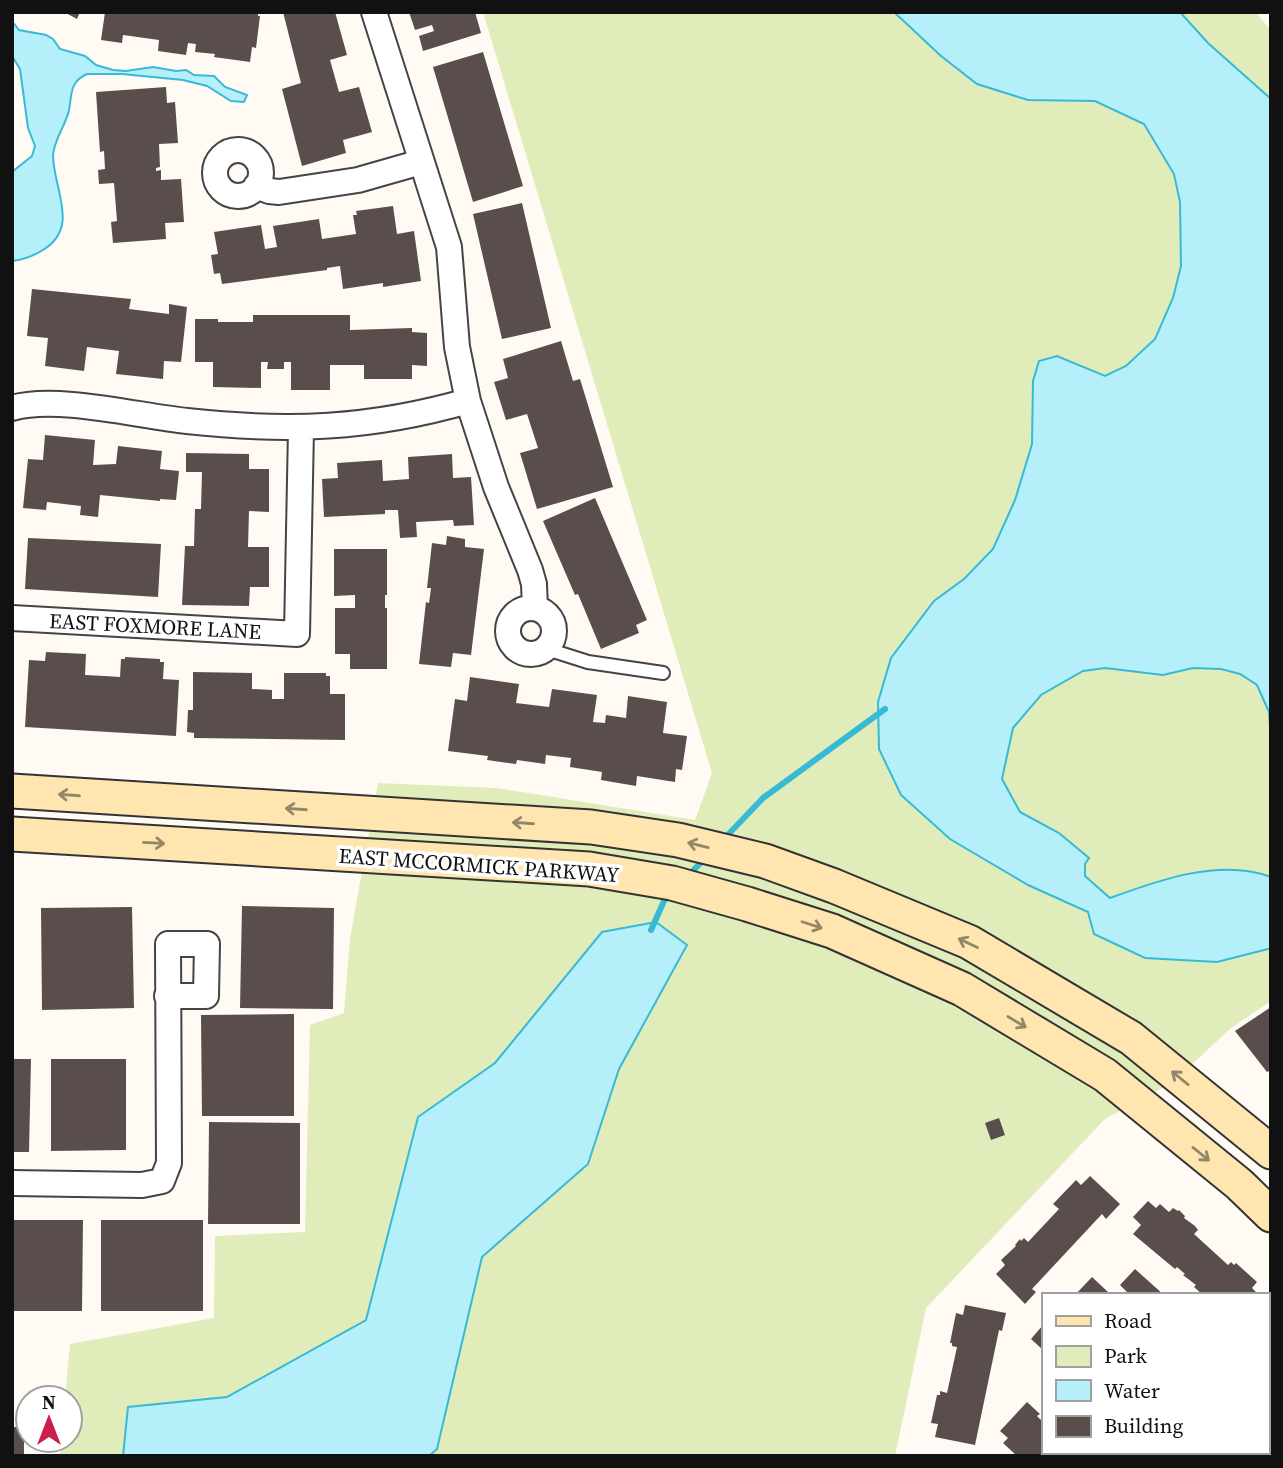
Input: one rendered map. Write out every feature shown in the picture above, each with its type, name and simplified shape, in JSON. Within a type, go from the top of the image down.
[{"type":"main road","name":"EAST MCCORMICK PARKWAY","points":[[12,791],[591,827],[678,840],[765,862],[834,886],[969,942],[1131,1038],[1271,1152]]},
{"type":"main road","name":"EAST MCCORMICK PARKWAY","points":[[12,834],[589,869],[672,883],[747,904],[832,931],[962,989],[1105,1076],[1239,1184],[1271,1215]]},
{"type":"street","points":[[374,12],[449,247],[457,347],[468,401],[496,486],[530,570],[534,583],[535,608]]},
{"type":"street","points":[[256,186],[279,192],[358,180],[421,162]]},
{"type":"street","points":[[12,408],[51,403],[184,421],[301,429],[396,419],[468,401]]},
{"type":"street","name":"EAST FOXMORE LANE","points":[[12,618],[297,634],[301,429]]},
{"type":"street","points":[[535,608],[546,613],[554,627],[554,635],[547,649],[540,653],[524,653],[517,649],[509,637],[510,623],[513,617],[525,609],[535,608]]},
{"type":"street","points":[[12,1183],[142,1185],[162,1181],[169,1163],[167,996]]},
{"type":"lane","points":[[547,649],[587,662],[663,673]]},
{"type":"green space","points":[[483,12],[1256,12],[1271,31],[1271,1001],[1231,1028],[1173,1082],[1105,1119],[926,1308],[895,1456],[60,1456],[84,1454],[84,1384],[66,1384],[70,1344],[214,1318],[215,1236],[305,1232],[310,1025],[344,1013],[350,938],[378,783],[497,788],[695,820],[712,773]]},
{"type":"water","points":[[894,12],[1180,12],[1208,43],[1271,99],[1271,740],[1269,712],[1257,685],[1240,674],[1221,669],[1193,668],[1163,675],[1105,668],[1083,671],[1041,695],[1013,728],[1002,779],[1020,812],[1059,833],[1089,858],[1085,864],[1085,876],[1110,898],[1169,878],[1211,871],[1251,872],[1271,877],[1271,948],[1217,962],[1145,958],[1094,934],[1088,912],[1028,885],[950,839],[901,795],[879,749],[878,702],[891,658],[934,601],[964,579],[993,549],[1015,500],[1032,444],[1033,381],[1039,361],[1057,356],[1105,376],[1126,366],[1155,339],[1173,298],[1181,266],[1180,202],[1174,174],[1144,124],[1095,101],[1028,100],[977,84],[941,56]]},
{"type":"water","points":[[12,21],[19,30],[46,35],[53,39],[60,49],[85,56],[96,65],[126,71],[153,67],[186,70],[194,75],[214,76],[225,87],[247,95],[244,102],[231,101],[207,86],[183,80],[122,74],[87,74],[81,77],[72,89],[67,116],[53,156],[62,208],[60,231],[54,241],[43,250],[12,261],[12,172],[32,156],[35,146],[28,128],[20,69],[12,56]]},
{"type":"water","points":[[656,922],[687,945],[619,1069],[588,1164],[482,1257],[437,1449],[429,1456],[123,1456],[128,1407],[227,1397],[366,1320],[418,1117],[495,1063],[602,932]]},
{"type":"building","points":[[64,12],[80,12],[77,19]]},
{"type":"building","points":[[105,12],[258,12],[260,16],[256,48],[252,47],[250,62],[195,52],[196,44],[188,43],[186,55],[158,51],[159,40],[123,35],[122,43],[101,40]]},
{"type":"building","points":[[283,12],[335,12],[347,55],[330,60],[339,92],[359,87],[372,132],[343,140],[346,153],[302,166],[282,89],[301,83]]},
{"type":"building","points":[[409,12],[475,12],[481,33],[423,51],[419,36],[434,31],[432,25],[415,30]]},
{"type":"building","points":[[483,52],[523,186],[473,202],[433,67]]},
{"type":"building","points":[[166,87],[167,103],[175,102],[178,143],[159,144],[160,167],[156,168],[156,171],[161,170],[161,180],[181,179],[184,222],[165,223],[166,239],[113,243],[111,222],[117,221],[114,183],[99,184],[98,170],[105,169],[104,151],[100,152],[96,92]]},
{"type":"building","points":[[522,203],[551,328],[502,339],[473,214]]},
{"type":"building","points":[[393,206],[397,234],[414,231],[421,281],[343,289],[340,266],[222,284],[220,273],[214,274],[211,255],[218,254],[214,232],[261,225],[265,249],[277,247],[273,226],[319,219],[322,239],[356,234],[353,215],[357,215],[356,211]]},
{"type":"building","points":[[32,289],[131,299],[129,309],[169,314],[169,304],[187,307],[181,362],[164,361],[163,379],[116,374],[119,351],[87,347],[84,371],[45,366],[48,338],[27,336]]},
{"type":"building","points":[[253,315],[350,315],[350,330],[412,328],[412,332],[427,333],[427,366],[412,365],[412,379],[364,379],[364,365],[330,365],[330,390],[291,390],[291,362],[284,362],[284,369],[267,369],[268,362],[261,362],[261,388],[213,387],[213,362],[195,362],[195,319],[253,322]]},
{"type":"building","points":[[561,341],[573,381],[580,379],[613,487],[537,509],[520,453],[538,448],[527,414],[506,420],[494,382],[508,378],[503,359]]},
{"type":"building","points":[[45,435],[95,440],[93,465],[116,464],[118,446],[162,451],[160,469],[179,471],[176,500],[100,495],[98,517],[80,515],[81,506],[47,502],[46,510],[23,508],[28,459],[43,460]]},
{"type":"building","points":[[186,453],[249,454],[249,469],[269,469],[269,512],[249,511],[248,547],[269,547],[269,587],[250,587],[249,606],[182,605],[185,546],[194,546],[195,509],[201,509],[202,472],[186,472]]},
{"type":"building","points":[[452,454],[453,478],[471,477],[474,525],[454,526],[453,520],[416,522],[417,537],[400,538],[398,510],[385,510],[385,514],[324,517],[322,479],[338,478],[337,463],[382,460],[383,481],[409,479],[408,457]]},
{"type":"building","points":[[595,498],[647,620],[636,625],[639,633],[601,649],[543,521]]},
{"type":"building","points":[[447,536],[465,539],[465,547],[484,549],[471,655],[453,653],[451,667],[419,664],[426,602],[429,603],[431,588],[427,588],[432,543],[446,545]]},
{"type":"building","points":[[28,538],[161,544],[158,597],[25,589]]},
{"type":"building","points":[[334,549],[387,549],[387,669],[350,669],[350,654],[335,654],[335,608],[355,608],[355,595],[334,596]]},
{"type":"building","points":[[46,652],[86,654],[85,675],[120,677],[121,659],[125,657],[160,659],[160,662],[164,662],[163,679],[179,680],[176,736],[25,727],[29,660],[45,661]]},
{"type":"building","points":[[193,672],[252,673],[252,689],[272,690],[272,699],[284,699],[284,673],[326,673],[326,676],[330,676],[330,694],[345,694],[345,740],[194,738],[194,733],[187,732],[188,710],[193,710]]},
{"type":"building","points":[[470,677],[519,684],[516,703],[549,707],[552,689],[597,695],[593,722],[605,723],[606,715],[626,718],[628,696],[667,702],[663,733],[687,736],[682,770],[676,769],[675,782],[637,776],[636,786],[601,780],[602,772],[570,767],[571,758],[546,755],[545,764],[517,760],[516,764],[487,760],[488,756],[448,751],[455,699],[467,701]]},
{"type":"building","points":[[242,906],[334,908],[333,1009],[240,1008]]},
{"type":"building","points":[[132,907],[134,1008],[42,1010],[41,908]]},
{"type":"building","points":[[1271,1007],[1271,1070],[1267,1072],[1235,1031]]},
{"type":"building","points":[[294,1014],[294,1116],[202,1116],[201,1015]]},
{"type":"building","points":[[12,1059],[31,1059],[29,1152],[12,1152]]},
{"type":"building","points":[[51,1059],[126,1059],[126,1150],[51,1151]]},
{"type":"building","points":[[999,1118],[1005,1135],[991,1140],[985,1123]]},
{"type":"building","points":[[209,1122],[300,1123],[300,1224],[208,1224]]},
{"type":"building","points":[[1090,1176],[1120,1204],[1106,1219],[1102,1214],[1032,1289],[1036,1292],[1025,1304],[996,1274],[1005,1265],[1001,1260],[1020,1239],[1021,1241],[1024,1238],[1028,1242],[1059,1209],[1053,1204],[1076,1180],[1081,1185]]},
{"type":"building","points":[[1148,1201],[1156,1208],[1160,1204],[1169,1212],[1173,1208],[1179,1210],[1198,1230],[1194,1234],[1228,1265],[1231,1262],[1234,1265],[1236,1263],[1257,1282],[1252,1288],[1257,1293],[1201,1293],[1177,1267],[1175,1269],[1133,1234],[1141,1225],[1133,1217]]},
{"type":"building","points":[[12,1220],[83,1220],[82,1311],[12,1311]]},
{"type":"building","points":[[101,1220],[203,1220],[203,1311],[101,1311]]},
{"type":"building","points":[[1135,1269],[1162,1293],[1128,1293],[1120,1285]]},
{"type":"building","points":[[1092,1277],[1108,1292],[1107,1293],[1077,1293]]},
{"type":"building","points":[[965,1305],[1006,1313],[1002,1331],[999,1330],[975,1445],[935,1437],[938,1424],[931,1423],[937,1395],[940,1395],[940,1391],[947,1393],[957,1347],[950,1343],[956,1313],[963,1315]]},
{"type":"building","points":[[1042,1326],[1042,1349],[1031,1339]]},
{"type":"building","points":[[1271,1339],[1269,1397],[1269,1341]]},
{"type":"building","points":[[1027,1402],[1040,1414],[1037,1416],[1042,1421],[1042,1454],[1077,1456],[1017,1456],[1003,1443],[1008,1438],[1000,1431]]},
{"type":"building","points":[[14,1427],[14,1454],[24,1456],[12,1456]]},
{"type":"building","points":[[1119,1454],[1152,1456],[1121,1456]]},
{"type":"waterway","points":[[722,841],[763,798],[885,709]]},
{"type":"waterway","points":[[688,876],[705,858]]},
{"type":"waterway","points":[[651,930],[664,901],[671,894]]}]
